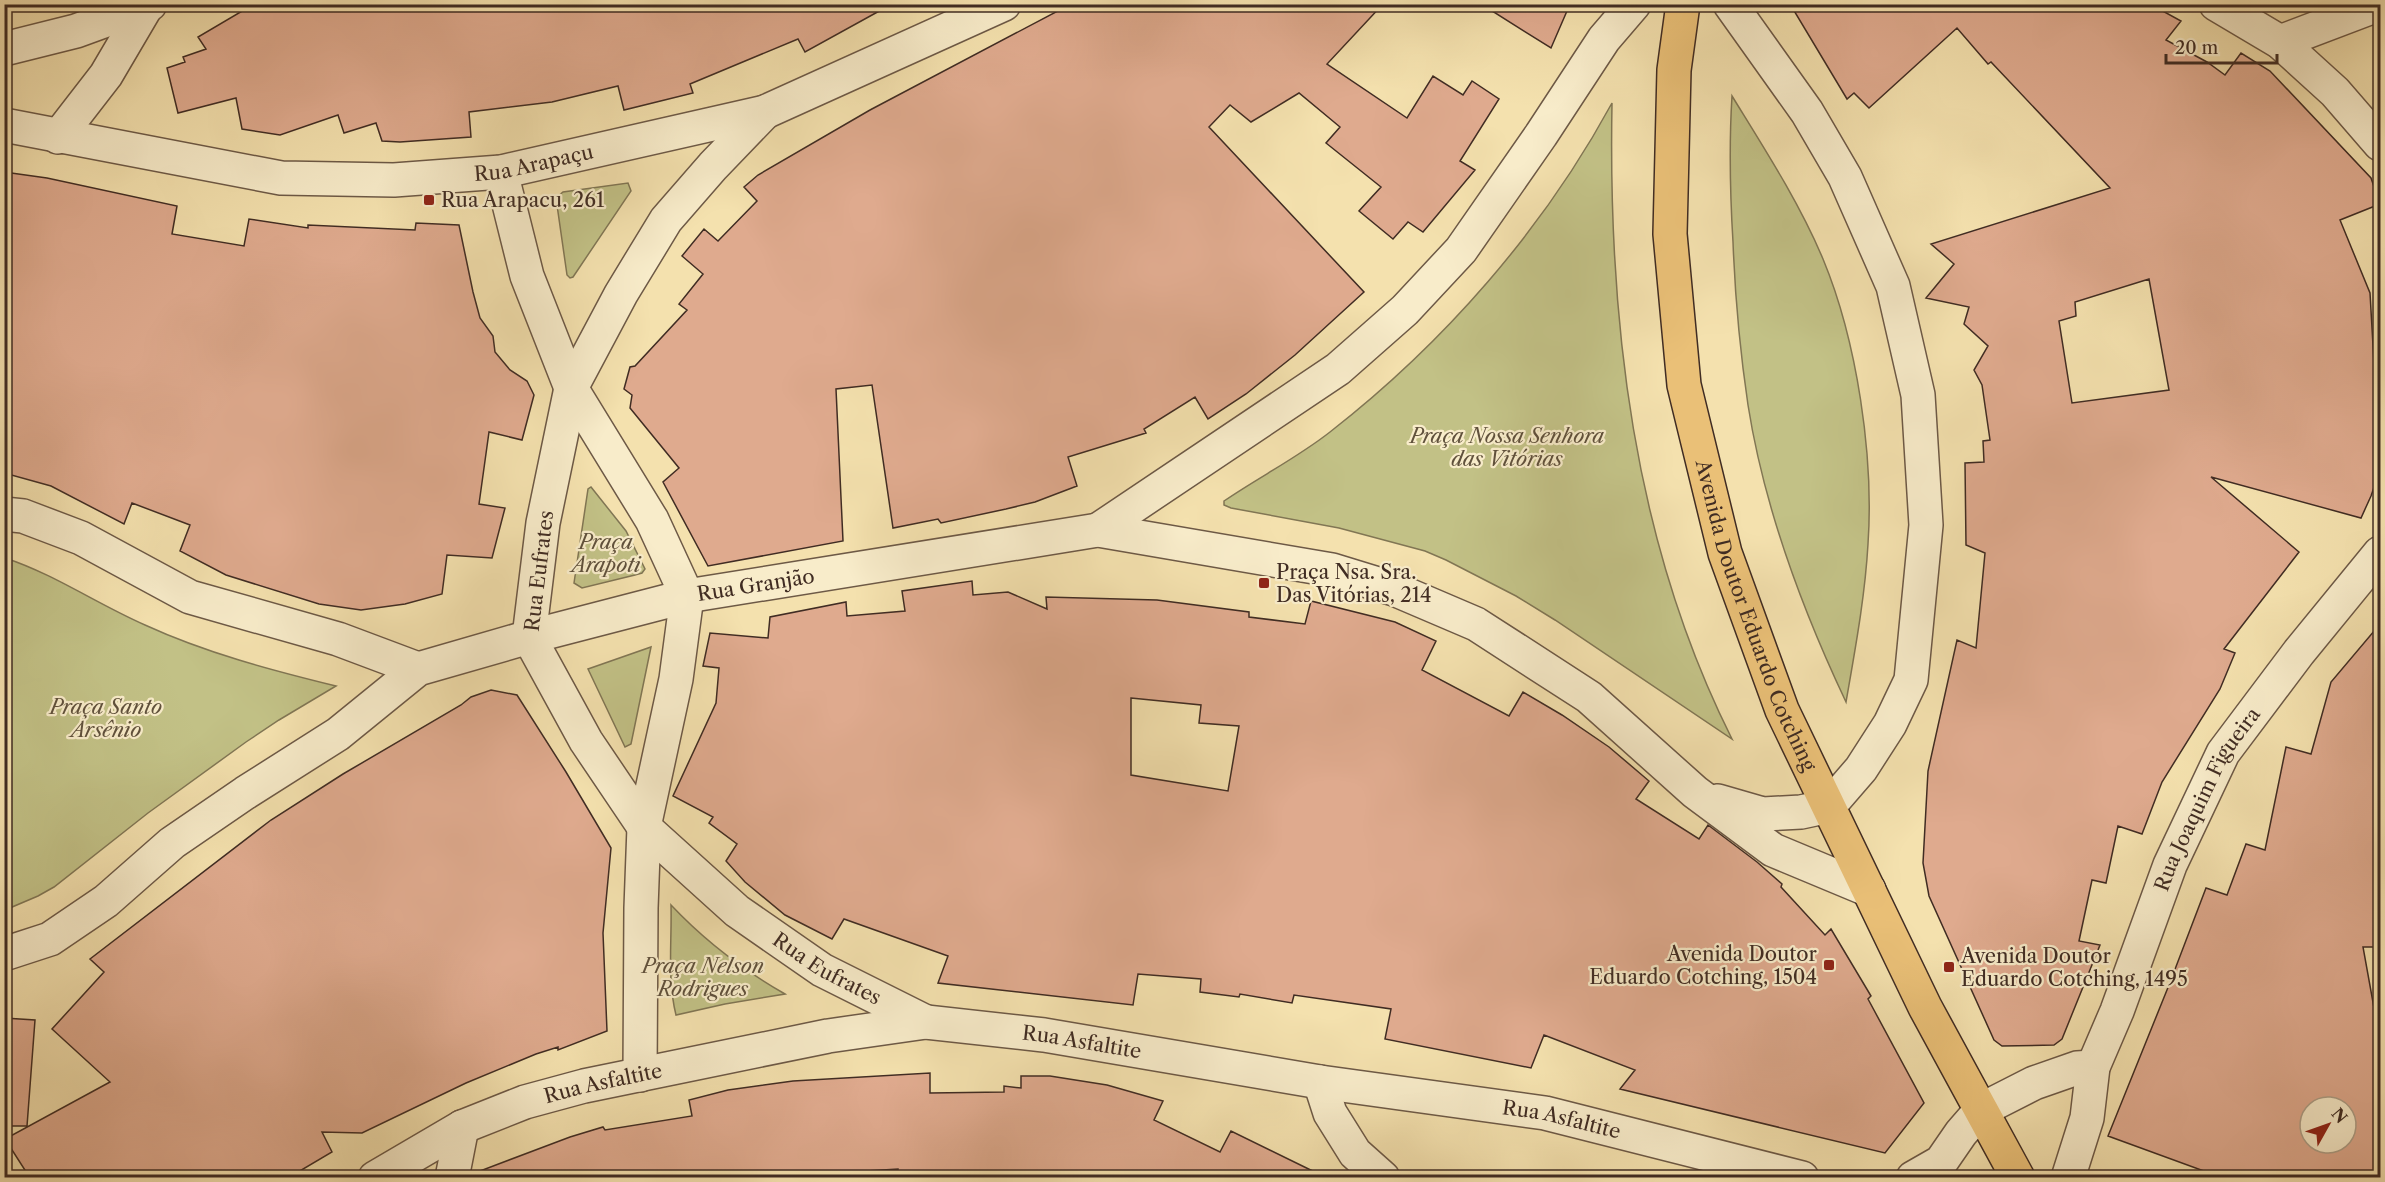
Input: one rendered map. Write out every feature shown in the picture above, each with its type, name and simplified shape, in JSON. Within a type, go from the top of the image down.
[{"type":"main road","name":"Avenida Doutor Eduardo Cotching","points":[[1683,4],[1674,70],[1670,234],[1684,385],[1725,553],[1782,710],[1925,1007],[2018,1178]]},
{"type":"street","points":[[1098,530],[1338,369],[1405,310],[1461,250],[1604,39],[1634,4]]},
{"type":"street","points":[[1695,792],[1763,813],[1801,812],[1829,806],[1861,769],[1890,724],[1911,680],[1926,525],[1918,395],[1893,286],[1845,177],[1807,112],[1730,4]]},
{"type":"street","points":[[2216,4],[2280,42],[2335,92],[2380,144]]},
{"type":"street","points":[[2280,42],[2380,4]]},
{"type":"street","name":"Rua Arapaçu","points":[[4,126],[281,178],[394,180],[501,172],[765,112],[1002,5]]},
{"type":"street","points":[[4,49],[76,31],[148,6]]},
{"type":"street","points":[[58,137],[106,75],[148,6]]},
{"type":"street","name":"Rua Eufrates","points":[[765,112],[713,166],[666,220],[621,294],[571,388],[543,523],[528,637],[585,741],[644,827],[737,911],[822,970],[926,1022]]},
{"type":"street","points":[[501,172],[527,276],[571,388],[652,520],[687,596],[676,679],[644,827],[640,1075]]},
{"type":"street","points":[[4,514],[23,516],[81,538],[190,597],[338,639],[418,669]]},
{"type":"street","points":[[1098,530],[1332,570],[1394,589],[1476,624],[1589,697],[1695,792],[1773,850],[1869,890]]},
{"type":"street","name":"Rua Granjão","points":[[418,669],[528,637],[687,596],[1098,530]]},
{"type":"street","name":"Rua Joaquim Figueira","points":[[2068,1178],[2087,1118],[2093,1066],[2117,1011],[2170,865],[2223,753],[2299,652],[2378,560]]},
{"type":"street","points":[[4,954],[50,939],[106,902],[172,843],[338,734],[418,669]]},
{"type":"street","name":"Rua Asfaltite","points":[[375,1178],[462,1126],[525,1102],[584,1086],[828,1036],[926,1022],[1044,1035],[1320,1082],[1545,1113],[1802,1178]]},
{"type":"street","points":[[1913,1178],[1941,1162],[1961,1133],[1982,1110],[2034,1083],[2077,1068],[2093,1066]]},
{"type":"street","points":[[1320,1082],[1330,1113],[1355,1153],[1383,1178]]},
{"type":"street","points":[[452,1178],[462,1126]]},
{"type":"green space","points":[[1732,96],[1781,176],[1814,238],[1835,291],[1854,362],[1865,437],[1869,510],[1865,584],[1846,702],[1814,631],[1787,557],[1774,519],[1755,443],[1748,405],[1735,283],[1730,169]]},
{"type":"green space","name":"Praça Nossa Senhora das Vitórias","points":[[1612,103],[1615,266],[1622,348],[1633,428],[1649,508],[1671,587],[1698,664],[1732,739],[1555,620],[1516,596],[1446,560],[1425,551],[1339,528],[1224,505],[1224,501],[1330,432],[1372,398],[1451,322],[1523,239],[1585,150]]},
{"type":"green space","points":[[628,183],[631,191],[573,277],[570,278],[567,275],[556,198],[563,192]]},
{"type":"green space","name":"Praça Arapoti","points":[[591,487],[626,531],[645,569],[642,573],[582,588],[574,583],[588,489]]},
{"type":"green space","name":"Praça Santo Arsênio","points":[[5,558],[41,572],[145,625],[191,644],[263,667],[336,686],[246,742],[148,813],[54,887],[5,910]]},
{"type":"green space","points":[[651,647],[631,744],[625,747],[588,669]]},
{"type":"green space","name":"Praça Nelson Rodrigues","points":[[671,905],[725,954],[785,994],[676,1015],[671,974]]},
{"type":"building","points":[[254,4],[892,4],[805,52],[798,39],[690,84],[693,93],[624,110],[618,86],[552,102],[469,112],[471,137],[400,142],[382,141],[376,123],[344,133],[338,115],[280,135],[242,129],[236,98],[178,113],[167,68],[185,62],[183,57],[206,49],[198,37]]},
{"type":"building","points":[[1071,4],[1383,4],[1327,64],[1407,118],[1433,76],[1463,95],[1472,81],[1499,99],[1460,161],[1475,170],[1423,232],[1408,222],[1393,239],[1359,211],[1381,187],[1326,143],[1340,127],[1299,93],[1251,122],[1230,105],[1209,127],[1364,292],[1295,355],[1246,394],[1208,419],[1195,397],[1144,429],[1146,433],[1068,457],[1077,486],[1035,502],[1006,509],[941,523],[938,519],[893,528],[872,385],[836,389],[843,541],[708,566],[663,482],[679,468],[630,408],[632,395],[624,389],[630,367],[635,366],[687,310],[679,304],[703,274],[682,256],[704,229],[718,241],[757,201],[744,187],[758,175],[870,110]]},
{"type":"building","points":[[1481,4],[1570,4],[1551,48]]},
{"type":"building","points":[[1790,4],[2150,4],[2181,21],[2166,40],[2207,62],[2225,75],[2241,53],[2270,71],[2371,178],[2380,204],[2340,220],[2370,293],[2374,363],[2380,363],[2380,470],[2371,496],[2361,518],[2211,477],[2299,552],[2224,649],[2235,653],[2220,689],[2162,782],[2142,834],[2118,826],[2106,883],[2092,880],[2079,941],[2100,945],[2062,1039],[2054,1045],[2002,1046],[1994,1040],[1929,896],[1923,863],[1928,771],[1957,640],[1976,648],[1985,553],[1966,545],[1965,463],[1984,462],[1983,441],[1990,440],[1982,385],[1974,370],[1988,346],[1964,324],[1969,307],[1926,298],[1954,264],[1931,244],[2110,188],[1991,62],[1988,64],[1957,28],[1869,108],[1854,93],[1847,99]],"holes":[[[2149,279],[2169,390],[2072,403],[2059,321],[2076,316],[2075,302]]]},
{"type":"building","points":[[4,172],[47,178],[177,206],[172,234],[244,246],[249,219],[308,228],[308,225],[415,230],[416,223],[459,225],[480,318],[493,336],[495,352],[510,370],[527,381],[534,395],[522,440],[489,432],[479,504],[505,508],[492,558],[447,555],[442,594],[405,604],[361,610],[319,604],[226,575],[180,551],[190,525],[132,503],[124,524],[51,486],[4,473]]},
{"type":"building","points":[[972,581],[973,595],[1008,592],[1047,609],[1046,597],[1157,600],[1249,612],[1249,617],[1305,624],[1311,601],[1395,622],[1436,641],[1422,670],[1509,716],[1523,692],[1562,715],[1609,747],[1649,781],[1636,799],[1699,839],[1708,825],[1782,884],[1781,887],[1825,935],[1831,929],[1871,996],[1868,999],[1924,1103],[1885,1153],[1620,1089],[1635,1070],[1544,1035],[1531,1068],[1385,1039],[1391,1009],[1294,995],[1292,1003],[1240,994],[1239,997],[1200,992],[1201,979],[1138,974],[1133,1005],[938,983],[948,956],[844,919],[832,939],[785,915],[745,882],[726,861],[737,844],[709,823],[713,817],[673,796],[716,703],[719,668],[703,666],[710,633],[768,638],[770,617],[846,602],[847,616],[905,611],[902,591]],"holes":[[[1131,698],[1201,705],[1199,723],[1239,726],[1228,791],[1131,775]]]},
{"type":"building","points":[[2380,624],[2380,947],[2363,947],[2374,1008],[2380,1007],[2380,1120],[2376,1121],[2380,1178],[2223,1178],[2108,1136],[2206,888],[2227,895],[2246,844],[2265,850],[2286,747],[2311,754],[2331,682]]},
{"type":"building","points":[[491,690],[517,695],[611,848],[603,933],[607,1031],[558,1050],[558,1047],[536,1054],[466,1083],[362,1133],[322,1132],[332,1152],[288,1178],[30,1178],[5,1139],[110,1082],[52,1029],[104,972],[90,959],[271,820],[471,697]]},
{"type":"building","points":[[4,1018],[35,1020],[27,1126],[4,1126]]},
{"type":"building","points":[[930,1073],[930,1093],[1004,1092],[1004,1086],[1021,1088],[1021,1076],[1050,1076],[1107,1085],[1163,1101],[1154,1120],[1220,1152],[1231,1131],[1327,1178],[898,1178],[898,1169],[835,1173],[835,1178],[471,1178],[472,1174],[603,1127],[605,1130],[692,1116],[689,1100],[728,1090],[793,1081]]},
{"type":"place","name":"Rua Arapacu, 261","points":[[429,200]]},
{"type":"place","name":"Praça Nsa. Sra. Das Vitórias, 214","points":[[1264,583]]},
{"type":"place","name":"Avenida Doutor Eduardo Cotching, 1504","points":[[1829,965]]},
{"type":"place","name":"Avenida Doutor Eduardo Cotching, 1495","points":[[1949,967]]}]
